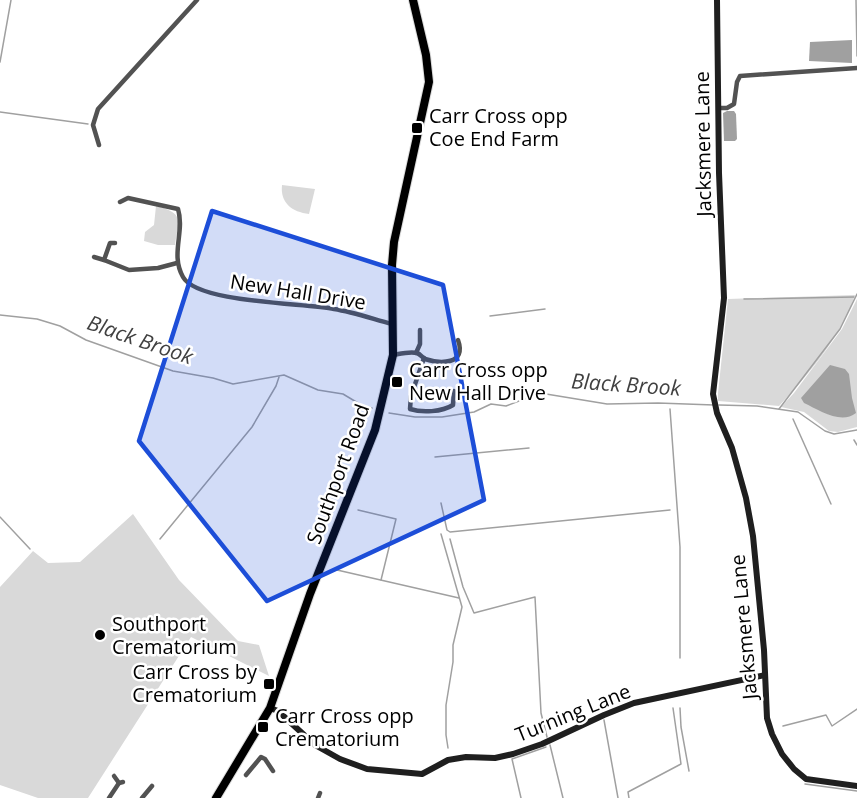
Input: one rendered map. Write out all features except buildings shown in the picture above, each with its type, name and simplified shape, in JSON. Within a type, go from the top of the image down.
[{"type":"highway","name":"Southport Road","points":[[216,798],[270,708],[310,594],[367,454],[388,382],[393,355],[394,242],[429,82],[426,55],[413,0]]},
{"type":"main road","name":"Jacksmere Lane","points":[[717,0],[724,297],[713,394],[717,412],[732,448],[746,498],[753,536],[767,718],[782,754],[806,779],[857,786]]},
{"type":"main road","name":"Turning Lane","points":[[270,708],[278,711],[324,751],[346,762],[367,769],[422,774],[448,760],[466,757],[495,758],[513,754],[542,744],[604,715],[634,704],[765,675]]},
{"type":"street","points":[[99,145],[93,125],[98,109],[197,0]]},
{"type":"street","points":[[719,108],[726,108],[734,104],[740,76],[857,68]]},
{"type":"street","points":[[94,257],[129,270],[177,264],[181,219],[178,209],[129,198],[120,202]]},
{"type":"street","points":[[104,260],[110,243],[115,243]]},
{"type":"street","name":"New Hall Drive","points":[[177,262],[184,279],[198,290],[225,296],[334,309],[392,324]]},
{"type":"street","points":[[416,353],[420,344],[420,330]]},
{"type":"street","points":[[393,355],[416,353],[424,358],[450,362],[455,360],[459,354],[458,340]]},
{"type":"street","points":[[424,358],[411,396],[410,409],[418,411],[449,408],[453,405],[453,391]]},
{"type":"street","points":[[246,775],[261,757],[272,764],[273,771]]},
{"type":"street","points":[[109,798],[121,783],[114,776]]},
{"type":"street","points":[[142,798],[152,786]]},
{"type":"highlighted area","points":[[212,211],[443,285],[484,500],[267,601],[139,441]]},
{"type":"shaded area","points":[[852,40],[852,63],[809,61],[810,42]]},
{"type":"shaded area","points":[[734,111],[736,114],[737,139],[735,141],[724,141],[723,113]]},
{"type":"shaded area","points":[[282,185],[315,189],[309,214],[288,206],[283,197]]},
{"type":"shaded area","points":[[156,206],[171,211],[178,218],[175,245],[158,245],[144,241],[145,232],[154,225]]},
{"type":"shaded area","points":[[855,295],[833,340],[779,406],[718,401],[728,299]]},
{"type":"shaded area","points":[[857,299],[857,427],[838,432],[829,431],[804,412],[781,407],[842,329]]},
{"type":"shaded area","points":[[830,365],[845,369],[849,374],[856,413],[850,416],[830,415],[804,403],[801,398]]},
{"type":"shaded area","points":[[133,514],[179,580],[238,641],[259,645],[269,676],[191,637],[88,798],[38,798],[0,785],[0,587],[33,551],[48,563],[80,562]]},
{"type":"waterway","points":[[0,62],[11,0]]},
{"type":"waterway","points":[[856,0],[857,56]]},
{"type":"waterway","points":[[0,112],[88,124]]},
{"type":"waterway","points":[[779,409],[840,329],[857,294]]},
{"type":"waterway","points":[[744,299],[854,297]]},
{"type":"waterway","points":[[490,316],[545,309]]},
{"type":"waterway","name":"Black Brook","points":[[0,315],[37,319],[60,326],[86,340],[173,371],[233,384],[284,375],[318,390],[343,394],[363,406],[372,408]]},
{"type":"waterway","points":[[160,539],[252,427],[279,377]]},
{"type":"waterway","name":"Black Brook","points":[[389,413],[415,417],[442,417],[474,412],[491,404],[506,406],[540,393],[607,404],[714,405]]},
{"type":"waterway","name":"Black Brook","points":[[719,405],[757,406],[798,412],[825,431],[834,434],[857,430]]},
{"type":"waterway","points":[[670,409],[680,547],[680,658]]},
{"type":"waterway","points":[[793,419],[831,504]]},
{"type":"waterway","points":[[854,440],[857,445]]},
{"type":"waterway","points":[[435,457],[529,448]]},
{"type":"waterway","points":[[441,503],[447,530],[450,532],[670,510]]},
{"type":"waterway","points":[[358,510],[396,519],[381,580]]},
{"type":"waterway","points":[[0,517],[30,549]]},
{"type":"waterway","points":[[441,534],[462,607],[453,645],[453,662],[446,705],[448,748]]},
{"type":"waterway","points":[[450,539],[463,587],[474,613],[535,597],[541,713],[547,737]]},
{"type":"waterway","points":[[337,570],[459,598]]},
{"type":"waterway","points":[[629,798],[628,792],[681,764],[673,708]]},
{"type":"waterway","points":[[680,708],[689,771]]},
{"type":"waterway","points":[[783,726],[826,715],[832,726],[857,709]]},
{"type":"waterway","points":[[604,720],[618,798]]},
{"type":"waterway","points":[[550,745],[563,798]]},
{"type":"waterway","points":[[521,798],[512,759],[546,747]]},
{"type":"waterway","points":[[805,784],[857,791]]},
{"type":"place","name":"Carr Cross opp Coe End Farm","points":[[417,128]]},
{"type":"place","name":"Carr Cross opp New Hall Drive","points":[[397,382]]},
{"type":"place","name":"Southport Crematorium","points":[[100,635]]},
{"type":"place","name":"Carr Cross by Crematorium","points":[[269,684]]},
{"type":"place","name":"Carr Cross opp Crematorium","points":[[263,727]]}]
